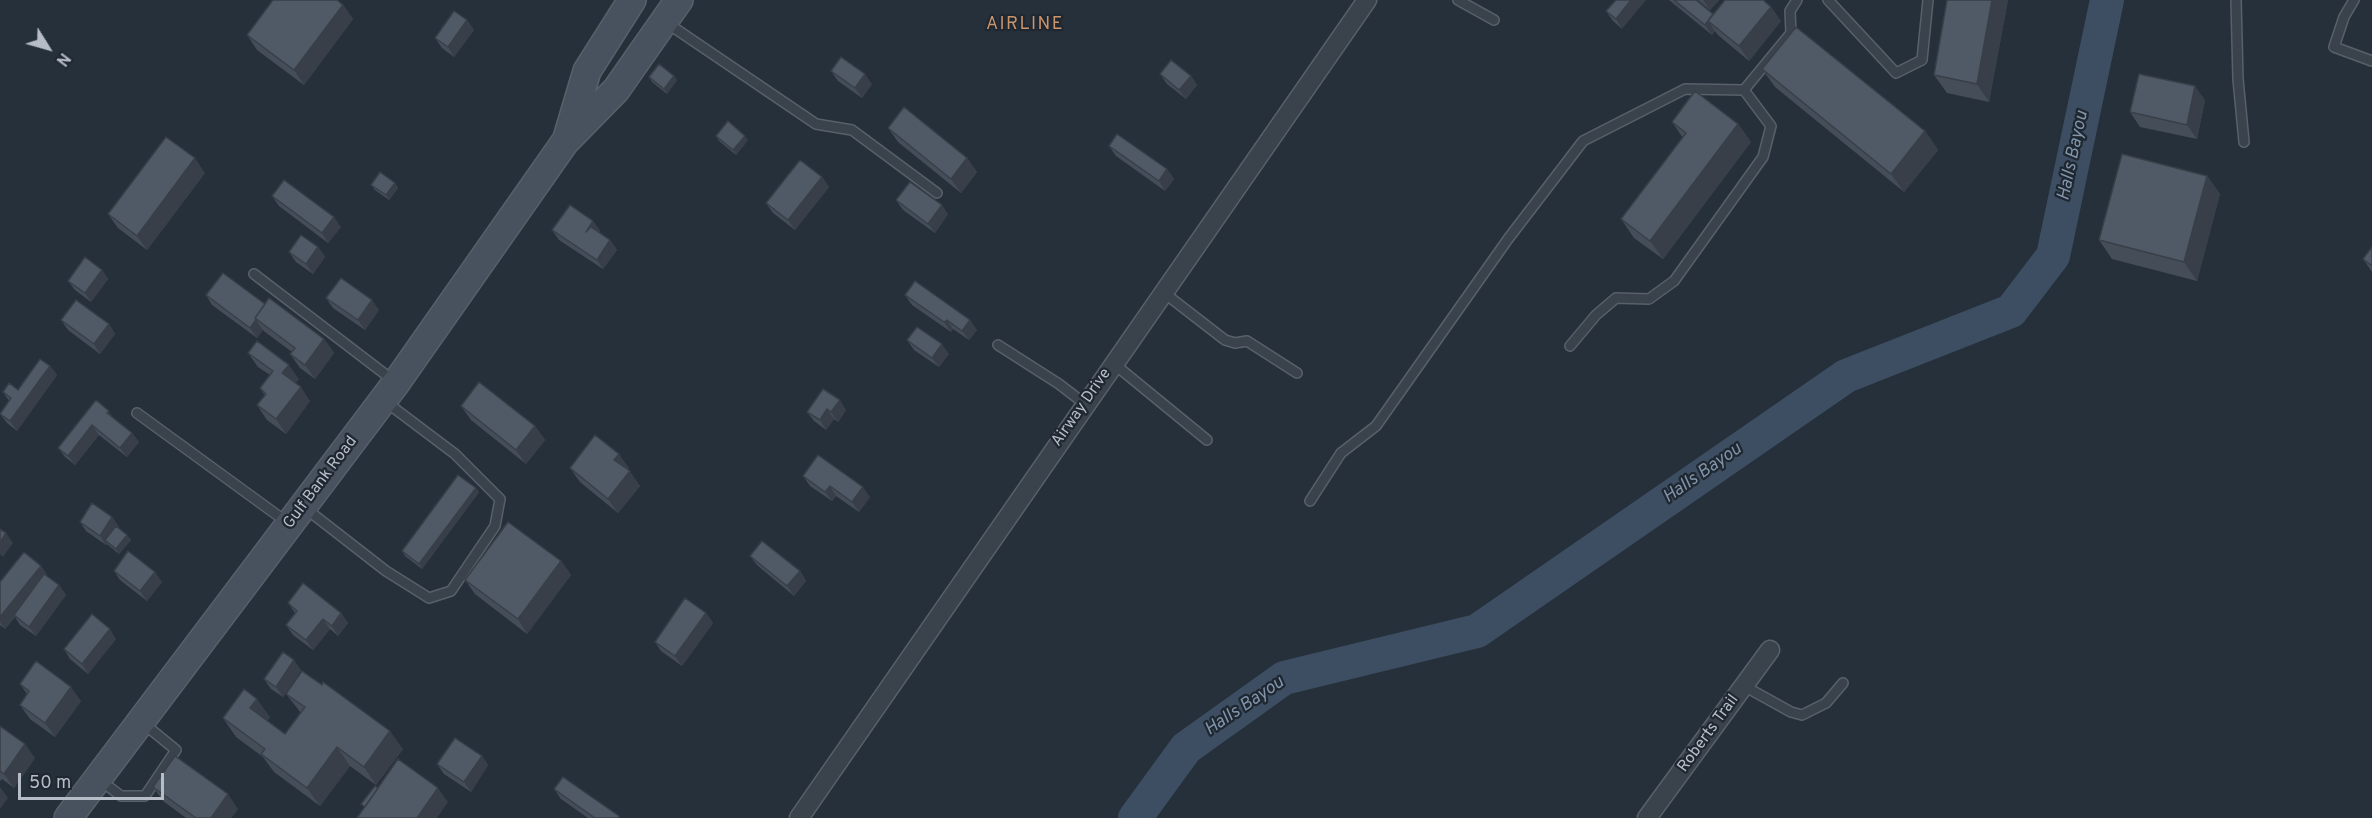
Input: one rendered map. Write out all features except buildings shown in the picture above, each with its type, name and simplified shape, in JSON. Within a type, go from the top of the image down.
[{"type":"main road","name":"Gulf Bank Road","points":[[565,142],[586,71],[632,0]]},
{"type":"main road","name":"Gulf Bank Road","points":[[68,818],[390,391],[565,142],[616,90],[672,11]]},
{"type":"street","name":"Airway Drive","points":[[799,818],[1367,0]]},
{"type":"street","name":"Roberts Trail","points":[[1647,818],[1770,650]]},
{"type":"lane","points":[[1458,0],[1494,20]]},
{"type":"lane","points":[[1744,90],[1791,33],[1790,11],[1797,0]]},
{"type":"lane","points":[[1828,0],[1896,73],[1922,60],[1928,0]]},
{"type":"lane","points":[[2236,0],[2238,79],[2244,142]]},
{"type":"lane","points":[[2354,0],[2344,17],[2334,47],[2372,61]]},
{"type":"lane","points":[[672,11],[816,124],[852,130],[937,193]]},
{"type":"lane","points":[[1310,501],[1341,453],[1376,426],[1508,239],[1582,141],[1685,89],[1744,90]]},
{"type":"lane","points":[[1570,346],[1596,315],[1617,298],[1648,299],[1674,281],[1763,157],[1771,126],[1744,90]]},
{"type":"lane","points":[[137,413],[296,516],[429,598],[451,591],[495,526],[500,499],[390,391],[254,274]]},
{"type":"lane","points":[[1163,291],[1225,340],[1235,343],[1247,341],[1297,373]]},
{"type":"lane","points":[[998,345],[1059,384],[1085,404]]},
{"type":"lane","points":[[1113,363],[1207,440]]},
{"type":"lane","points":[[1744,686],[1791,712],[1802,715],[1827,703],[1843,683]]},
{"type":"lane","points":[[98,778],[121,796],[145,796],[176,750],[141,721]]},
{"type":"waterway","name":"Halls Bayou","points":[[1135,818],[1186,748],[1284,678],[1477,631],[1846,376],[2011,311],[2053,256],[2107,0]]},
{"type":"district","name":"AIRLINE","points":[[1025,25]]}]
